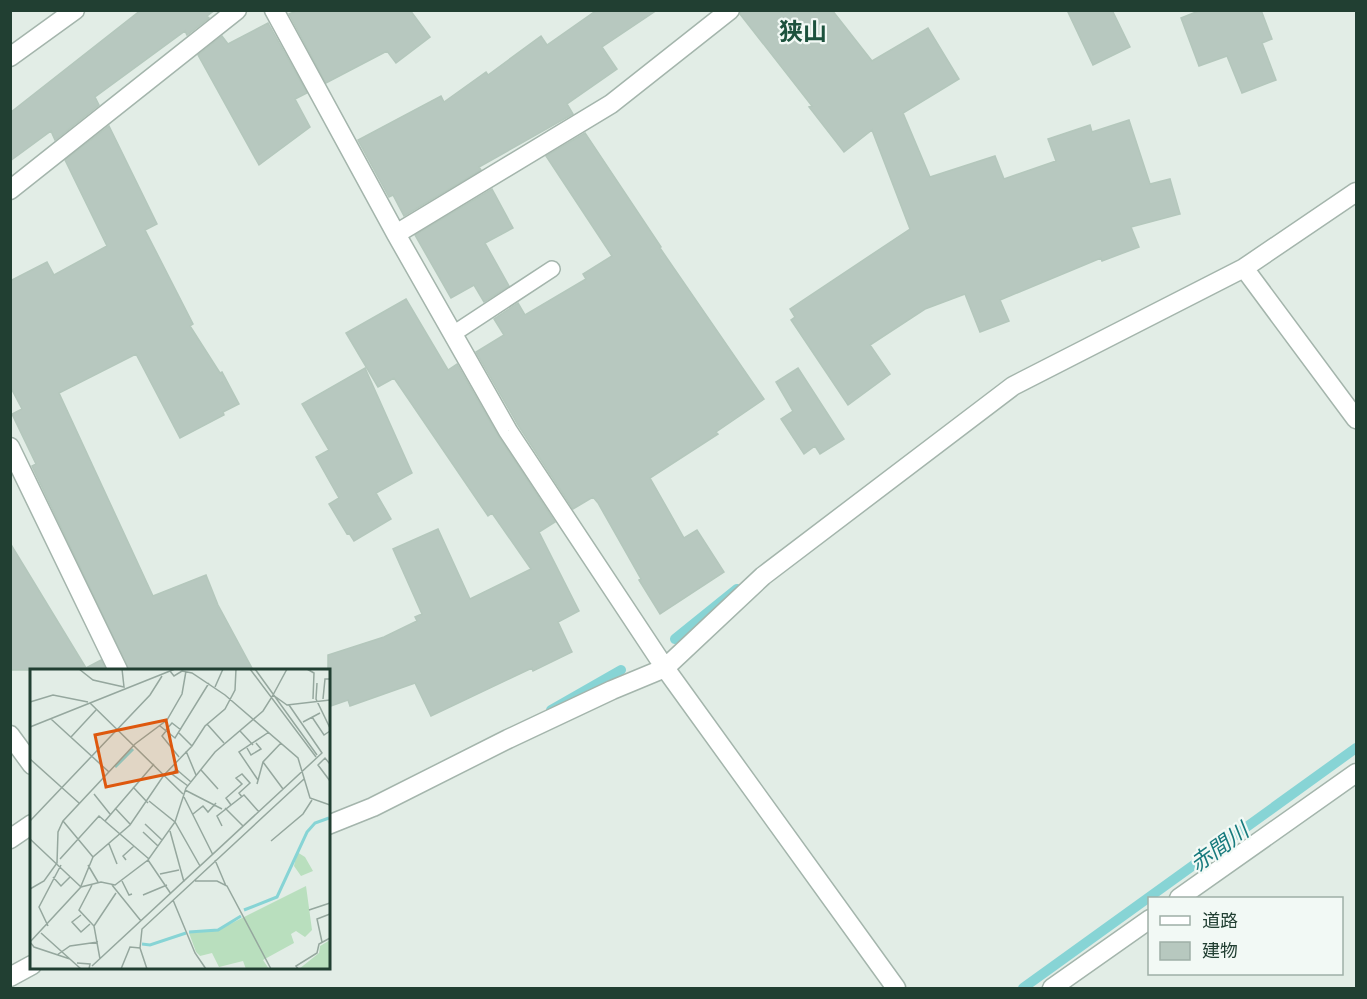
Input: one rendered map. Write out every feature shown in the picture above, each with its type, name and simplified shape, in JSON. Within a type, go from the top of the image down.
[{"type":"street","points":[[10,57],[75,10]]},
{"type":"street","points":[[10,190],[237,10]]},
{"type":"street","points":[[274,10],[396,234],[508,431],[665,668],[896,988]]},
{"type":"street","points":[[396,234],[611,104],[730,10]]},
{"type":"street","points":[[330,824],[374,807],[518,734],[665,668],[763,576],[1013,386],[1244,268],[1356,192]]},
{"type":"street","points":[[1244,268],[1356,420]]},
{"type":"street","points":[[10,447],[118,669]]},
{"type":"street","points":[[10,735],[30,762]]},
{"type":"street","points":[[1180,897],[1356,773]]},
{"type":"street","points":[[10,839],[30,825]]},
{"type":"street","points":[[1052,988],[1148,920]]},
{"type":"street","points":[[10,977],[30,966]]},
{"type":"lane","points":[[453,334],[552,269]]},
{"type":"building","points":[[141,10],[215,10],[207,16],[209,18],[187,35],[185,31],[95,97],[99,105],[55,140],[51,131],[10,161],[11,112]]},
{"type":"building","points":[[299,10],[410,10],[430,37],[396,63],[387,51],[326,83],[289,14]]},
{"type":"building","points":[[597,10],[657,10],[602,47],[617,69],[567,104],[573,114],[479,167],[481,170],[404,216],[393,195],[389,197],[358,140],[441,96],[444,102],[486,72],[488,75],[541,36],[547,45]]},
{"type":"building","points":[[741,10],[832,10],[872,61],[928,28],[959,79],[903,113],[930,177],[995,156],[1004,179],[1056,161],[1048,139],[1090,125],[1092,132],[1129,120],[1150,184],[1170,179],[1180,214],[1131,227],[1139,247],[1102,261],[1101,258],[1000,300],[1009,321],[980,332],[965,294],[925,309],[870,345],[890,374],[848,405],[791,320],[795,317],[790,309],[910,229],[872,130],[844,152],[809,107],[812,106],[740,14]]},
{"type":"building","points":[[1067,10],[1112,10],[1130,47],[1093,65]]},
{"type":"building","points":[[1201,10],[1261,10],[1272,39],[1262,43],[1276,80],[1242,93],[1227,56],[1199,66],[1181,18]]},
{"type":"building","points":[[268,23],[307,93],[295,99],[310,127],[259,165],[198,55],[222,36],[228,44]]},
{"type":"building","points":[[109,126],[157,224],[145,230],[193,324],[190,326],[220,373],[222,372],[239,404],[223,412],[224,415],[180,438],[136,354],[59,393],[153,596],[206,575],[218,605],[252,669],[129,669],[32,466],[36,464],[12,414],[22,409],[10,386],[10,281],[47,262],[54,275],[107,246],[65,160]]},
{"type":"building","points":[[585,133],[660,248],[764,399],[716,432],[718,434],[650,478],[684,538],[697,530],[724,572],[660,614],[598,503],[593,497],[573,509],[518,425],[476,352],[504,335],[494,319],[518,303],[525,315],[586,279],[583,274],[612,256],[546,156]]},
{"type":"building","points":[[492,189],[513,228],[485,243],[509,286],[484,302],[474,285],[451,298],[415,235]]},
{"type":"building","points":[[406,299],[448,370],[457,364],[499,437],[555,522],[539,532],[579,611],[558,622],[572,652],[533,671],[532,668],[431,716],[415,683],[350,706],[348,700],[330,706],[328,655],[384,637],[417,621],[415,617],[422,614],[393,549],[438,529],[470,599],[531,569],[492,513],[488,516],[394,378],[378,387],[346,333]]},
{"type":"building","points":[[365,368],[412,473],[376,493],[391,519],[354,541],[349,533],[347,534],[329,504],[339,498],[316,457],[329,450],[302,404]]},
{"type":"building","points":[[798,368],[844,439],[820,454],[815,446],[804,454],[781,419],[793,411],[776,382]]},
{"type":"building","points":[[10,543],[86,668],[101,660],[106,669],[10,670]]},
{"type":"waterway","points":[[675,639],[737,589]]},
{"type":"waterway","points":[[551,710],[621,670]]},
{"type":"waterway","name":"赤間川","points":[[1149,897],[1356,748]]},
{"type":"waterway","name":"赤間川","points":[[1023,988],[1148,898]]},
{"type":"district","name":"狭山","points":[[803,32]]}]
